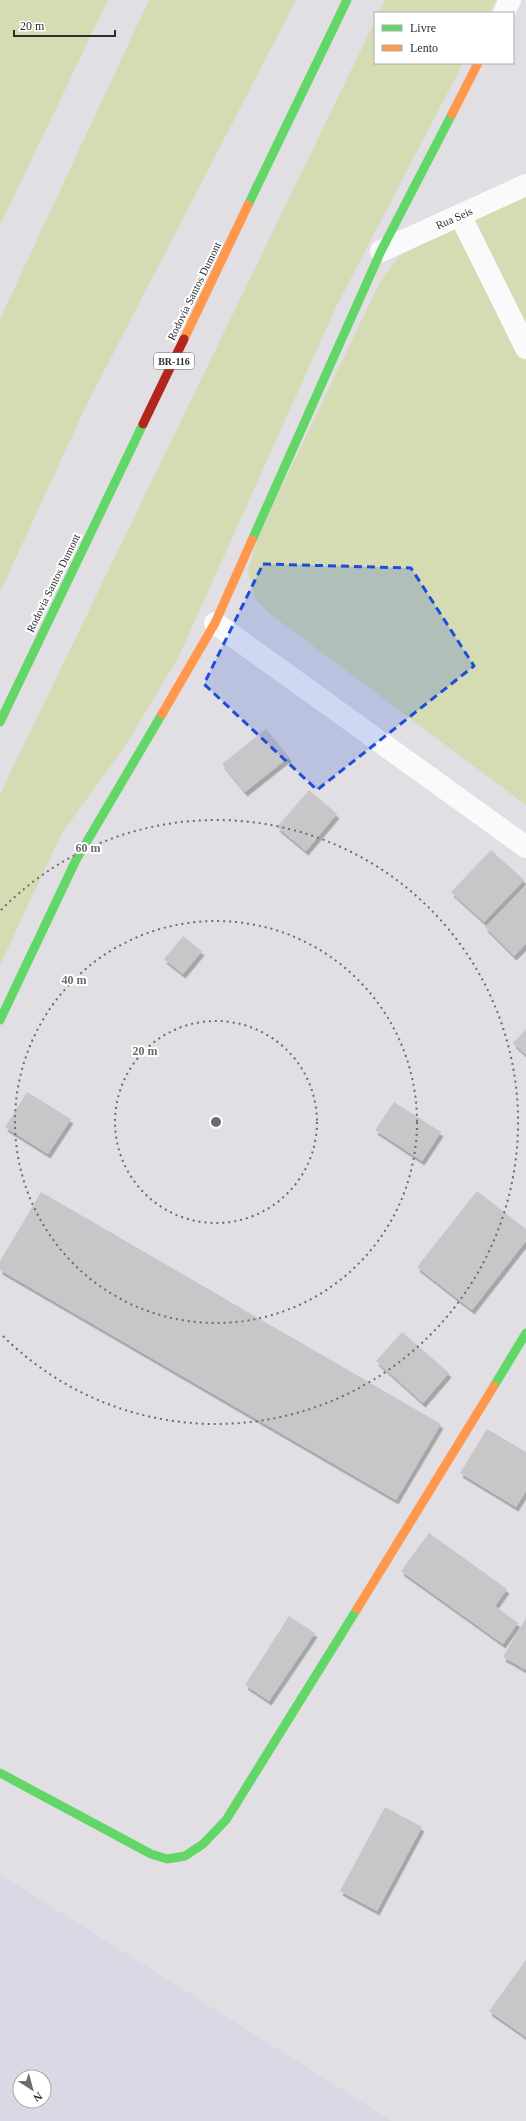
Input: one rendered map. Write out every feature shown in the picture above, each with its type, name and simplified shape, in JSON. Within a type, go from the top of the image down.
[{"type":"main road","name":"Rodovia Santos Dumont","points":[[0,722],[347,0]]},
{"type":"main road","points":[[0,1020],[76,860],[215,623],[381,251],[477,64]]},
{"type":"main road","points":[[0,1773],[152,1854],[168,1859],[182,1856],[203,1844],[219,1830],[232,1813],[526,1333]]},
{"type":"street","points":[[504,12],[510,0]]},
{"type":"street","name":"Rua Seis","points":[[381,251],[526,185]]},
{"type":"street","points":[[460,215],[526,348]]},
{"type":"street","points":[[215,623],[526,847]]},
{"type":"highlighted area","points":[[263,564],[411,568],[474,666],[317,790],[204,684]]},
{"type":"shaded area","points":[[0,1874],[392,2121],[0,2121]]},
{"type":"green space","points":[[0,0],[108,0],[0,225]]},
{"type":"green space","points":[[149,0],[296,0],[87,404],[0,592],[0,319]]},
{"type":"green space","points":[[385,0],[496,0],[490,12],[379,12]]},
{"type":"green space","points":[[374,23],[374,64],[462,64],[336,307],[179,656],[125,746],[62,833],[0,965],[0,794]]},
{"type":"green space","points":[[526,189],[526,805],[274,617],[256,600],[248,571],[259,534],[380,282],[400,255]]},
{"type":"building","points":[[266,729],[289,757],[245,792],[222,764]]},
{"type":"building","points":[[309,790],[337,814],[306,851],[277,827]]},
{"type":"building","points":[[491,850],[524,880],[484,922],[451,892]]},
{"type":"building","points":[[526,886],[526,944],[514,956],[485,927]]},
{"type":"building","points":[[183,936],[202,951],[183,974],[164,959]]},
{"type":"building","points":[[526,1029],[526,1055],[513,1043]]},
{"type":"building","points":[[27,1092],[71,1119],[48,1154],[5,1127]]},
{"type":"building","points":[[394,1102],[441,1132],[422,1161],[375,1130]]},
{"type":"building","points":[[477,1191],[526,1229],[526,1241],[472,1310],[417,1267]]},
{"type":"building","points":[[41,1192],[441,1424],[396,1500],[0,1270],[0,1261]]},
{"type":"building","points":[[402,1332],[449,1373],[423,1403],[376,1361]]},
{"type":"building","points":[[487,1429],[526,1452],[526,1491],[516,1507],[460,1473]]},
{"type":"building","points":[[429,1533],[507,1589],[495,1606],[518,1623],[503,1644],[401,1571]]},
{"type":"building","points":[[289,1616],[315,1633],[269,1701],[245,1685]]},
{"type":"building","points":[[526,1618],[526,1670],[503,1657]]},
{"type":"building","points":[[385,1807],[422,1827],[377,1911],[340,1891]]},
{"type":"building","points":[[526,1960],[526,2037],[489,2011]]},
{"type":"traffic: fast","points":[[248,205],[347,0]]},
{"type":"traffic: fast","points":[[252,540],[381,251],[452,114]]},
{"type":"traffic: fast","points":[[0,722],[143,424]]},
{"type":"traffic: fast","points":[[0,1020],[76,860],[162,714]]},
{"type":"traffic: fast","points":[[494,1386],[526,1333]]},
{"type":"traffic: fast","points":[[0,1773],[151,1854],[167,1859],[185,1856],[203,1844],[226,1820],[357,1609]]},
{"type":"traffic: slow","points":[[452,114],[477,64]]},
{"type":"traffic: slow","points":[[184,339],[248,205]]},
{"type":"traffic: slow","points":[[162,714],[215,623],[252,540]]},
{"type":"traffic: slow","points":[[357,1609],[494,1386]]},
{"type":"traffic: jam","points":[[143,424],[184,339]]}]
